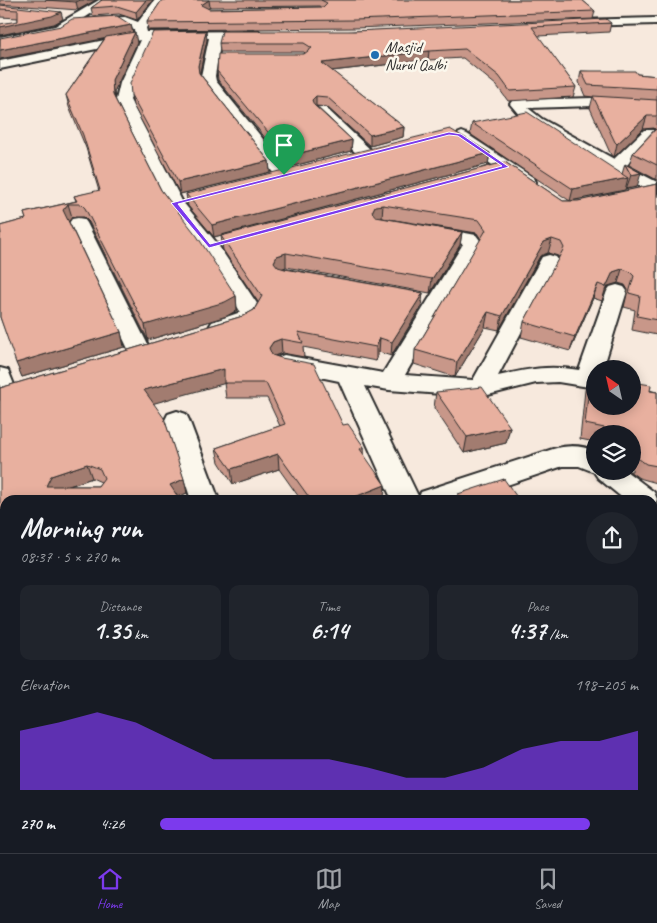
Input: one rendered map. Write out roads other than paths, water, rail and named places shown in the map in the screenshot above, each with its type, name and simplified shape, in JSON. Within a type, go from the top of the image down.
[{"type":"street","points":[[0,41],[59,29],[107,0]]},
{"type":"street","points":[[161,0],[144,33],[123,100],[174,203],[218,244],[251,311],[246,318],[236,323],[201,333]]},
{"type":"street","points":[[59,14],[75,19],[125,20],[144,33]]},
{"type":"street","points":[[562,24],[657,21]]},
{"type":"street","points":[[208,32],[211,58],[208,76],[211,87],[284,175]]},
{"type":"street","points":[[0,65],[144,33],[208,32],[263,34]]},
{"type":"street","points":[[211,58],[228,58]]},
{"type":"street","points":[[657,106],[594,102],[522,102],[517,104],[526,114],[616,168],[657,190]]},
{"type":"street","points":[[321,111],[366,154]]},
{"type":"street","points":[[449,133],[459,135],[538,189]]},
{"type":"street","points":[[616,168],[648,133]]},
{"type":"street","points":[[348,159],[385,150]]},
{"type":"street","points":[[487,172],[506,167]]},
{"type":"street","points":[[266,179],[302,170]]},
{"type":"street","points":[[629,196],[657,190]]},
{"type":"street","points":[[174,203],[192,198]]},
{"type":"street","points":[[78,223],[140,352]]},
{"type":"street","points":[[389,382],[428,300],[472,242],[469,239],[411,229]]},
{"type":"street","points":[[480,389],[549,261]]},
{"type":"street","points":[[597,360],[617,291]]},
{"type":"street","points":[[283,363],[389,382],[480,389],[536,375],[558,374],[586,378]]},
{"type":"street","points":[[348,376],[404,495]]},
{"type":"street","points":[[177,420],[203,495]]},
{"type":"street","points":[[446,495],[562,456],[586,458]]},
{"type":"street","points":[[618,480],[638,495]]},
{"type":"place","name":"Masjid Nurul Qalbi","points":[[375,55]]}]
